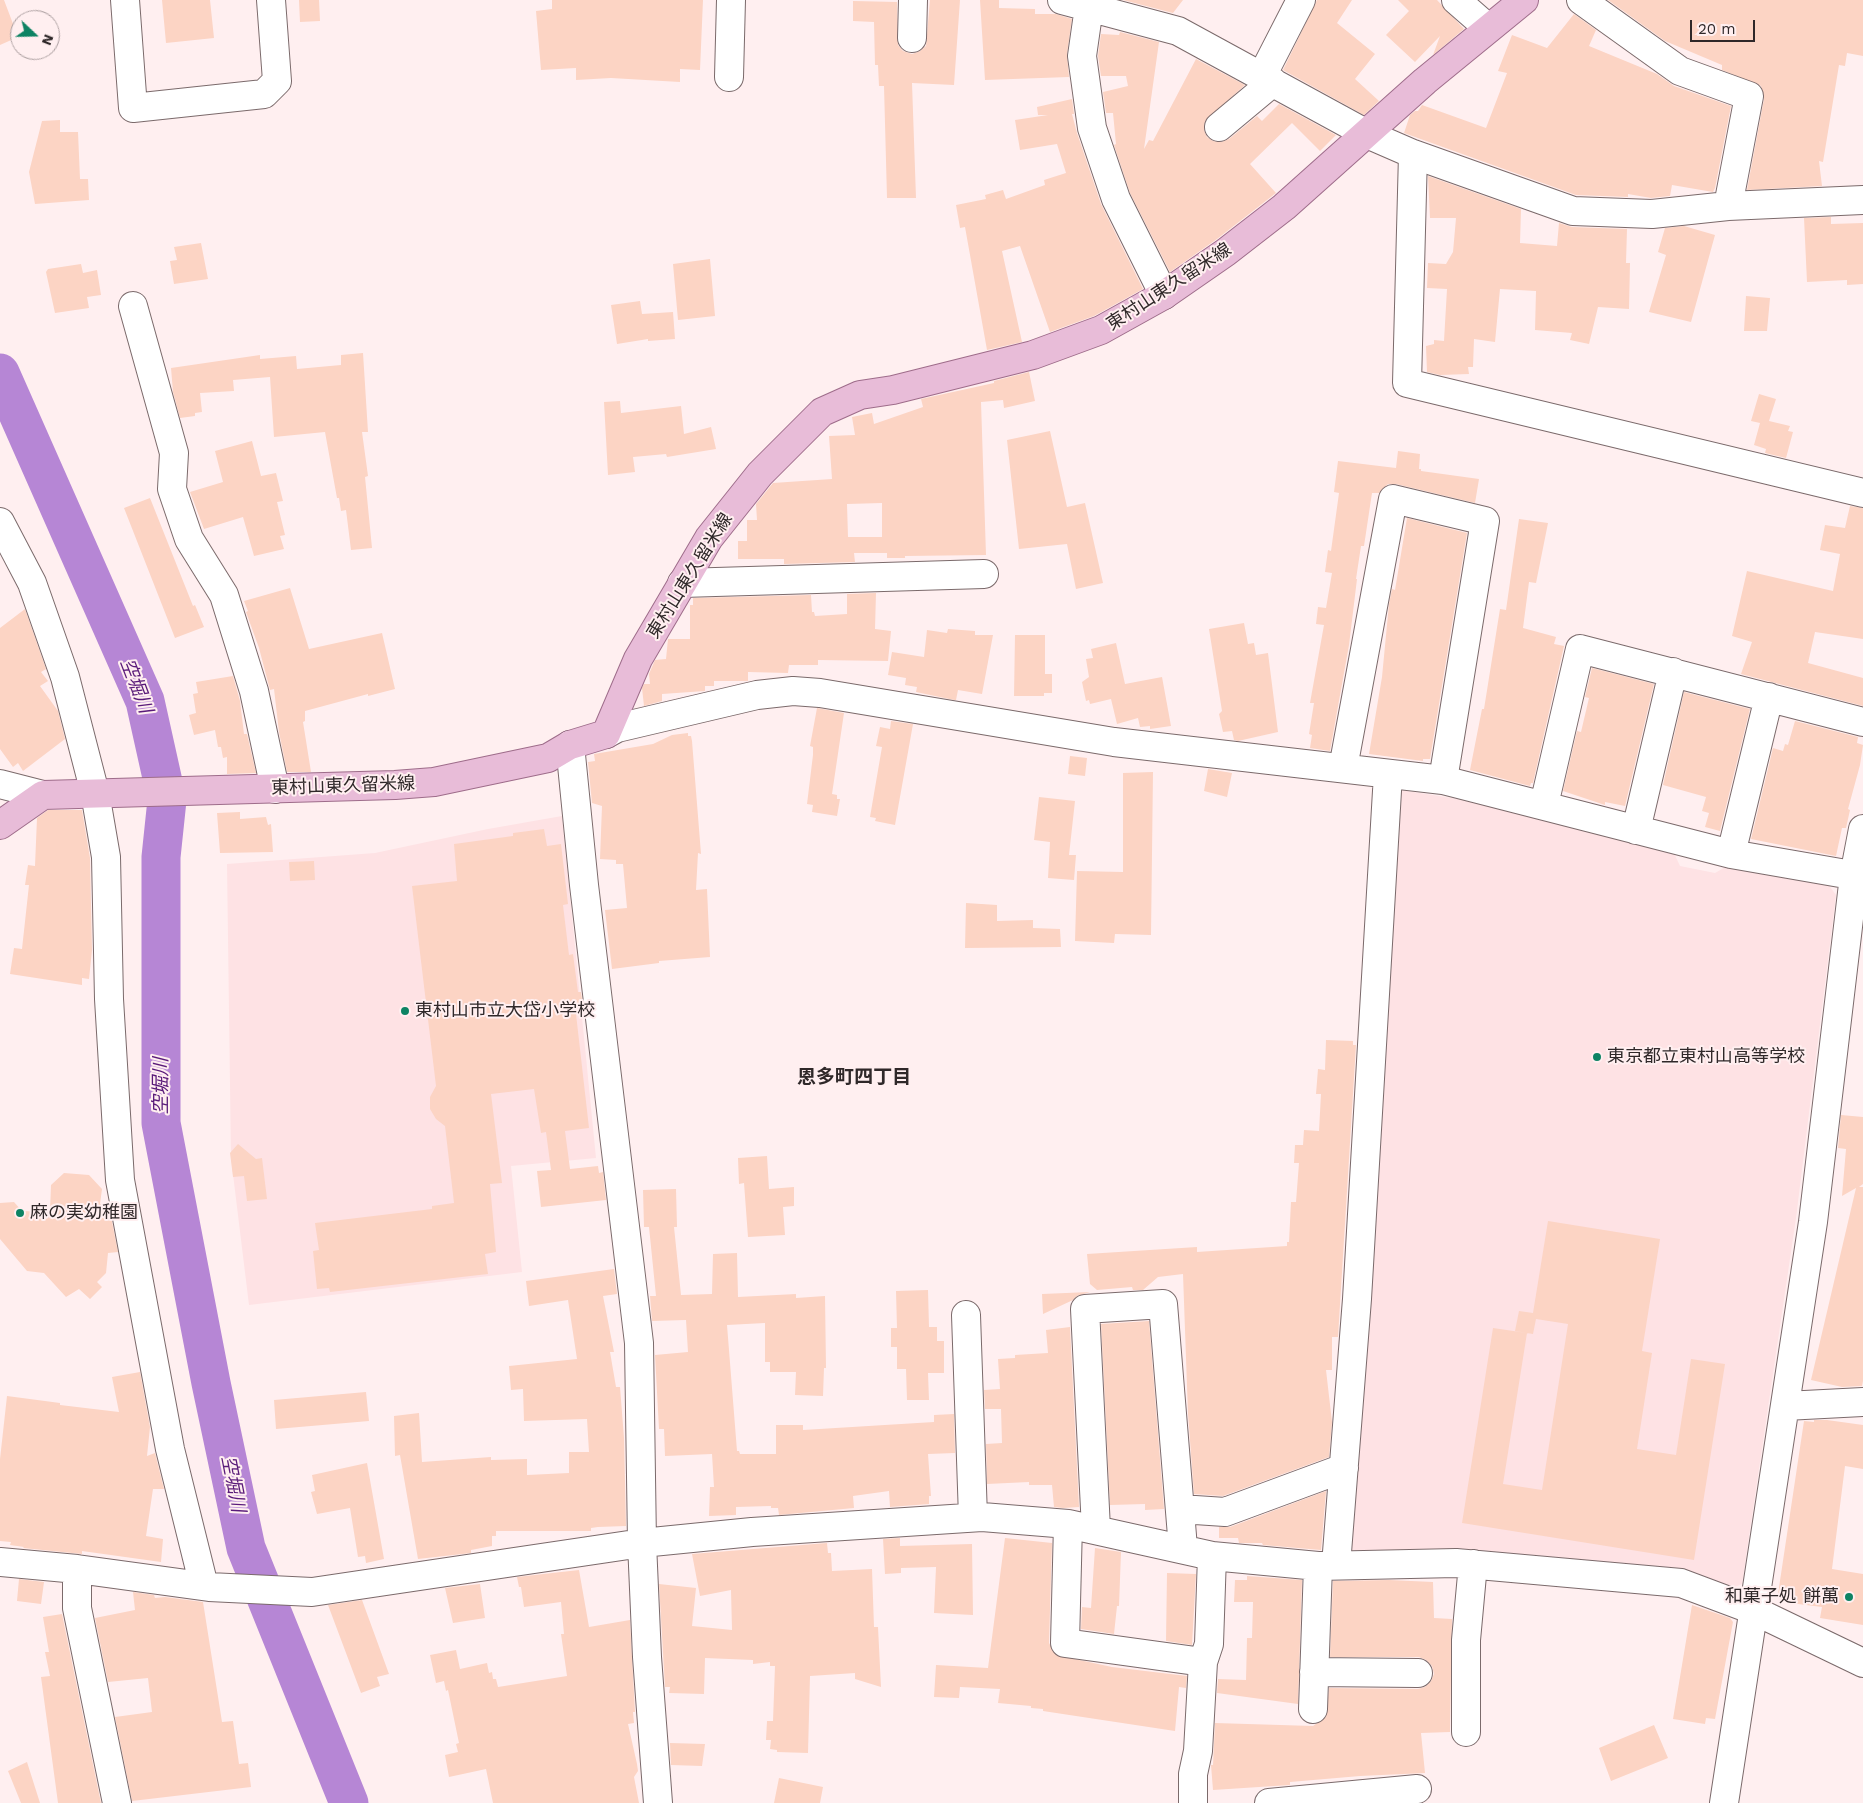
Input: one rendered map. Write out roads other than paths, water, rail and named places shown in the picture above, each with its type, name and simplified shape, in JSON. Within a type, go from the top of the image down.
[{"type":"main road","name":"東村山東久留米線","points":[[43,795],[191,792],[434,782],[548,758],[570,745],[606,734],[638,659],[709,538],[760,474],[822,412],[860,395],[893,390],[1033,355],[1101,330],[1164,295],[1226,252],[1284,207],[1488,28],[1524,0]]},
{"type":"main road","points":[[0,824],[43,795]]},
{"type":"street","points":[[125,0],[133,108],[264,94],[277,81],[271,0]]},
{"type":"street","points":[[729,77],[731,0]]},
{"type":"street","points":[[912,38],[913,0]]},
{"type":"street","points":[[1062,0],[1178,31],[1367,134],[1413,154],[1573,211],[1652,214],[1728,206],[1863,200]]},
{"type":"street","points":[[1219,127],[1267,79],[1301,0]]},
{"type":"street","points":[[1456,0],[1488,28]]},
{"type":"street","points":[[1581,0],[1680,71],[1749,96],[1728,206]]},
{"type":"street","points":[[1089,7],[1082,56],[1092,128],[1116,199],[1164,295]]},
{"type":"street","points":[[1413,154],[1407,383],[1863,493]]},
{"type":"street","points":[[133,306],[174,453],[172,489],[188,539],[224,595],[254,691],[275,789]]},
{"type":"street","points":[[1343,768],[1393,499],[1485,520],[1443,780]]},
{"type":"street","points":[[0,522],[32,583],[58,658],[97,793],[106,857],[109,998],[120,1180],[170,1449],[206,1586]]},
{"type":"street","points":[[682,583],[984,574]]},
{"type":"street","points":[[1544,805],[1580,649],[1863,722]]},
{"type":"street","points":[[1636,830],[1673,672]]},
{"type":"street","points":[[606,734],[617,728],[748,697],[793,691],[820,693],[1114,742],[1443,780],[1731,854],[1859,877]]},
{"type":"street","points":[[1731,854],[1769,697]]},
{"type":"street","points":[[570,745],[584,885],[639,1343],[642,1543],[647,1657],[658,1803]]},
{"type":"street","points":[[1313,1709],[1314,1672],[1327,1566],[1344,1468],[1357,1299],[1388,774]]},
{"type":"street","points":[[0,784],[43,795]]},
{"type":"street","points":[[1724,1803],[1813,1222],[1859,877],[1863,829]]},
{"type":"street","points":[[1096,1529],[1085,1309],[1163,1304],[1183,1548]]},
{"type":"street","points":[[966,1314],[973,1518]]},
{"type":"street","points":[[1785,1406],[1863,1402]]},
{"type":"street","points":[[1180,1509],[1225,1512],[1344,1468]]},
{"type":"street","points":[[0,1562],[77,1569],[206,1586],[317,1591],[642,1543],[752,1532],[973,1518],[1068,1524],[1183,1548],[1212,1556],[1327,1566],[1473,1564],[1681,1583],[1754,1610],[1863,1663]]},
{"type":"street","points":[[1068,1524],[1065,1643],[1203,1662]]},
{"type":"street","points":[[1193,1803],[1193,1774],[1198,1751],[1203,1662],[1209,1644],[1212,1556]]},
{"type":"street","points":[[1466,1732],[1466,1640],[1473,1564]]},
{"type":"street","points":[[77,1569],[77,1608],[117,1803]]},
{"type":"street","points":[[1314,1672],[1418,1673]]},
{"type":"street","points":[[1269,1803],[1417,1789]]},
{"type":"waterway","name":"空堀川","points":[[0,373],[145,701],[167,800],[161,857],[161,1123],[211,1383],[246,1548],[349,1803]]},
{"type":"place","name":"東村山市立大岱小学校","points":[[405,1011]]},
{"type":"place","name":"東京都立東村山高等学校","points":[[1597,1057]]},
{"type":"place","name":"麻の実幼稚園","points":[[20,1213]]},
{"type":"place","name":"和菓子処 餅萬","points":[[1849,1597]]},
{"type":"district","name":"恩多町四丁目","points":[[854,1077]]}]
